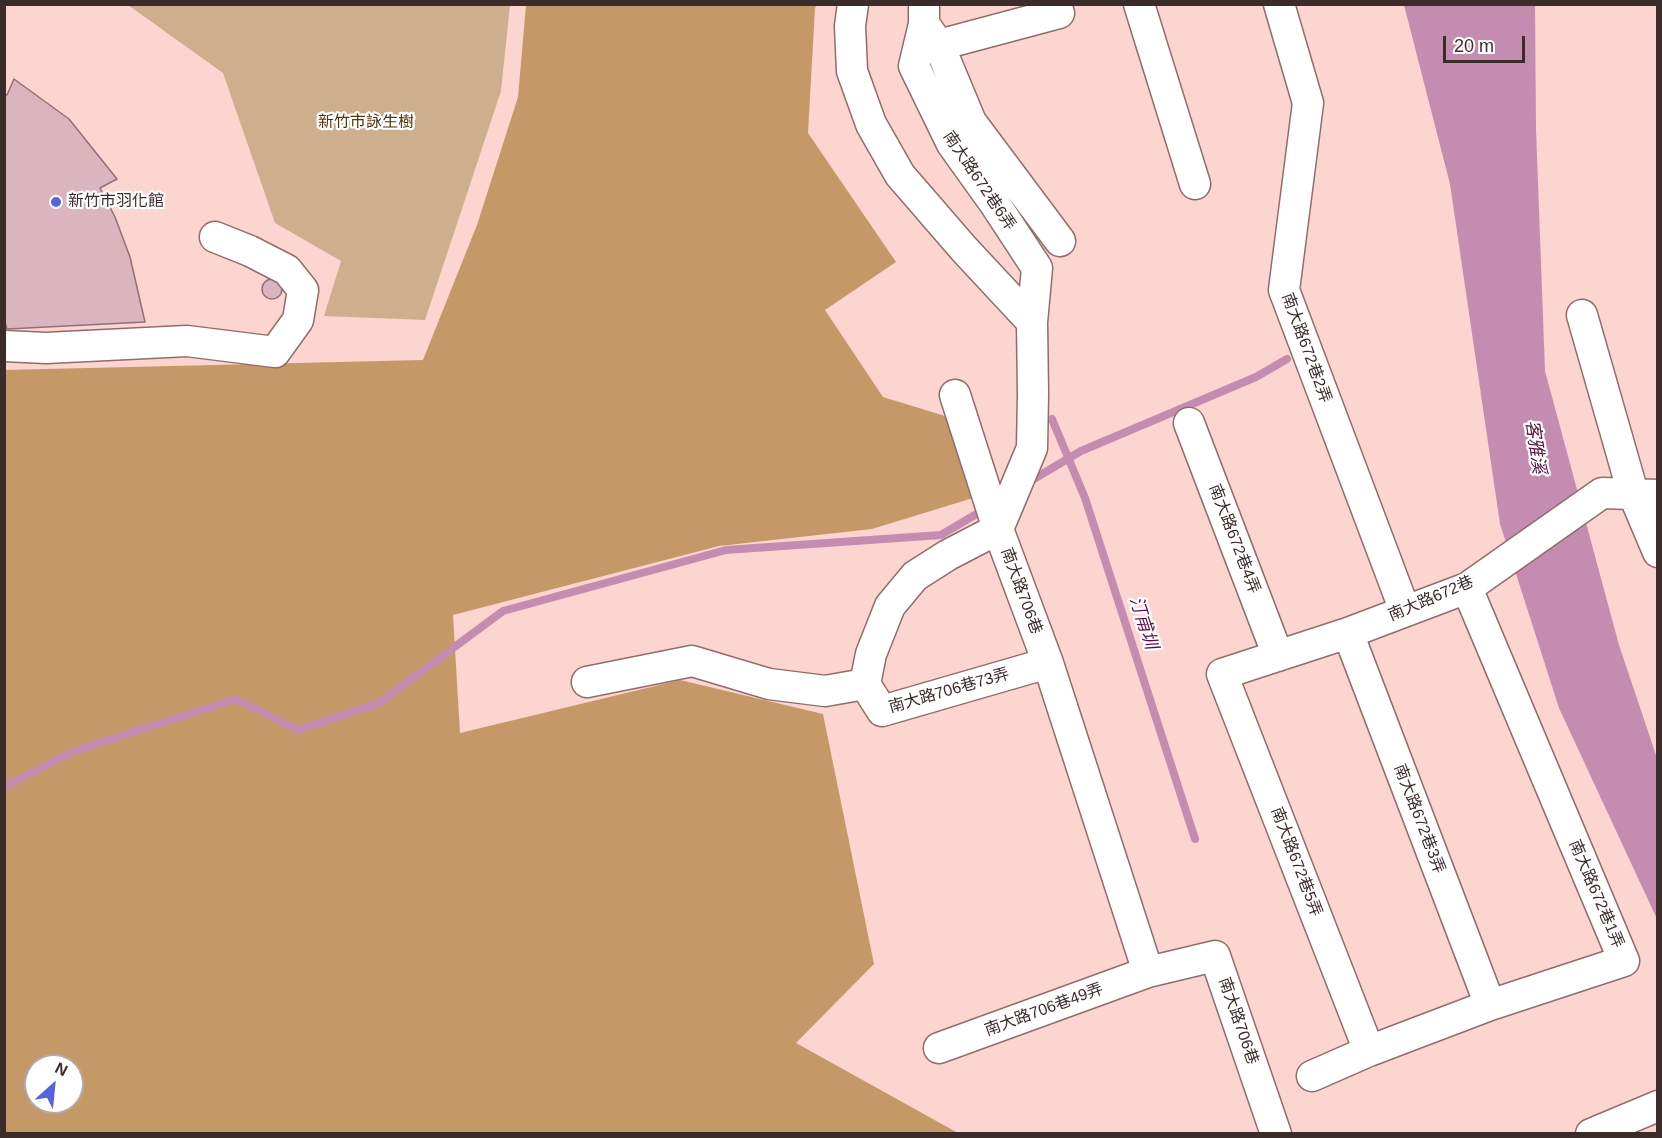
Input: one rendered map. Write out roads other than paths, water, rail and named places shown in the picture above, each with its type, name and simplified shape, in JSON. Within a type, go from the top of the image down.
[{"type":"lane","points":[[853,4],[850,26],[852,71],[871,124],[900,175],[964,249],[1032,322]]},
{"type":"lane","points":[[1139,4],[1195,184]]},
{"type":"lane","name":"南大路672巷2弄","points":[[1279,4],[1308,103],[1284,290],[1405,611]]},
{"type":"lane","points":[[1059,14],[929,25],[971,122],[1060,241]]},
{"type":"lane","name":"南大路672巷6弄","points":[[929,25],[914,66],[952,144],[1037,268],[1032,322]]},
{"type":"lane","points":[[4,346],[46,348],[187,341],[275,351],[298,320],[303,290],[287,270],[250,251],[215,237]]},
{"type":"lane","points":[[1582,315],[1645,494],[1658,552]]},
{"type":"lane","name":"南大路706巷","points":[[1032,322],[1032,448],[997,526],[1048,663],[1148,972],[1215,956],[1276,1134]]},
{"type":"lane","points":[[587,682],[692,662],[769,684],[825,691],[865,684],[871,654],[890,606],[915,576],[997,526],[956,395]]},
{"type":"lane","name":"南大路672巷4弄","points":[[1189,423],[1278,656]]},
{"type":"lane","name":"南大路672巷","points":[[1222,674],[1348,633],[1467,588],[1602,494],[1645,494]]},
{"type":"lane","name":"南大路672巷1弄","points":[[1312,1076],[1369,1051],[1490,1005],[1624,960],[1467,588]]},
{"type":"lane","name":"南大路672巷3弄","points":[[1348,633],[1490,1005]]},
{"type":"lane","name":"南大路706巷73弄","points":[[865,684],[882,711],[1048,663]]},
{"type":"lane","name":"南大路672巷5弄","points":[[1222,674],[1369,1051]]},
{"type":"lane","name":"南大路706巷49弄","points":[[939,1048],[1148,972]]},
{"type":"lane","points":[[1601,1132],[1658,1106]]},
{"type":"water","name":"客雅溪","points":[[1404,5],[1535,5],[1536,129],[1545,371],[1619,645],[1657,758],[1657,919],[1559,708],[1500,524],[1450,184]]},
{"type":"waterway","points":[[1027,483],[1081,451],[1256,377],[1287,359]]},
{"type":"waterway","name":"汀甫圳","points":[[1052,419],[1085,498],[1195,839]]},
{"type":"waterway","points":[[4,787],[74,751],[236,699],[298,730],[379,703],[503,611],[726,550],[941,535],[985,509]]},
{"type":"place","name":"新竹市羽化館","points":[[56,202]]},
{"type":"park label","name":"新竹市詠生樹","points":[[366,123]]}]
